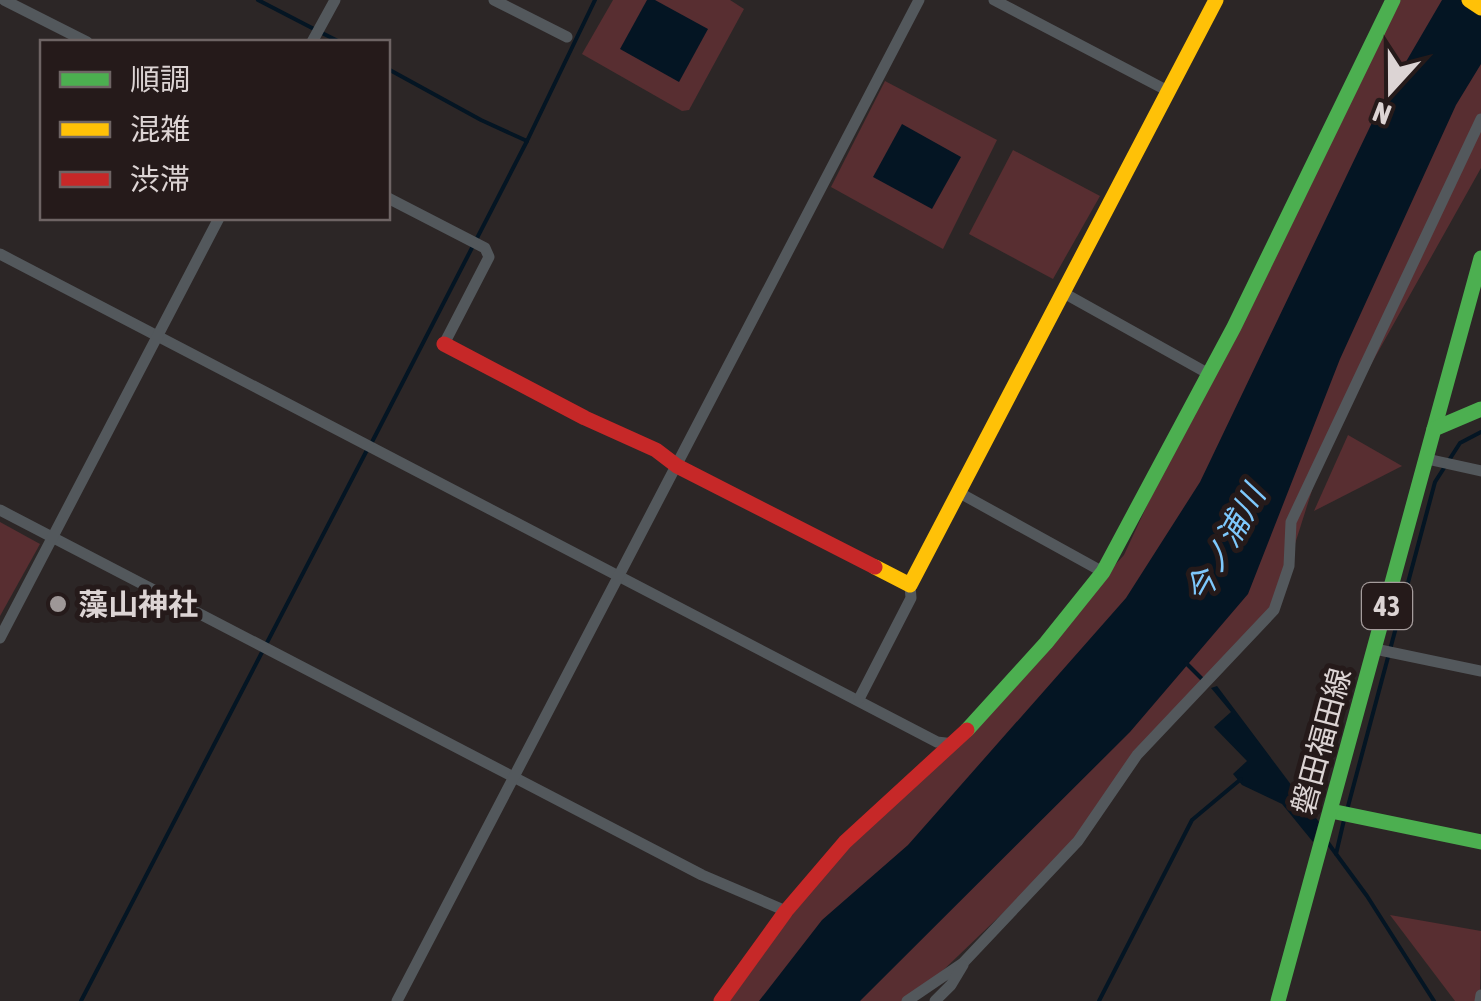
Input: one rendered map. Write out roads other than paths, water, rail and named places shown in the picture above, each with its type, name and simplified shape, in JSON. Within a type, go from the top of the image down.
[{"type":"street","points":[[4,0],[82,40]]},
{"type":"street","points":[[313,40],[335,0]]},
{"type":"street","points":[[494,0],[566,37]]},
{"type":"street","points":[[398,1001],[918,0]]},
{"type":"street","points":[[994,0],[1168,92]]},
{"type":"street","points":[[858,699],[911,598],[910,585],[1216,0]]},
{"type":"street","points":[[721,1001],[786,911],[845,842],[954,744],[1046,643],[1103,572],[1209,374],[1393,0]]},
{"type":"street","points":[[1469,0],[1481,8]]},
{"type":"street","points":[[935,1001],[951,985],[964,963],[1085,834],[1137,755],[1274,610],[1289,566],[1291,522],[1481,119]]},
{"type":"street","points":[[390,199],[485,248],[489,257],[444,344],[585,418],[656,450],[676,466],[910,585]]},
{"type":"street","points":[[0,638],[218,220]]},
{"type":"street","points":[[0,254],[937,742],[954,744]]},
{"type":"street","name":"磐田福田線","points":[[1278,1001],[1481,258]]},
{"type":"street","points":[[1062,292],[1209,374]]},
{"type":"street","points":[[1434,429],[1481,409]]},
{"type":"street","points":[[1427,459],[1481,471]]},
{"type":"street","points":[[958,492],[1103,572]]},
{"type":"street","points":[[0,510],[702,876],[786,911]]},
{"type":"street","points":[[1375,648],[1481,671]]},
{"type":"street","points":[[1331,811],[1481,842]]},
{"type":"street","points":[[908,1001],[964,963]]},
{"type":"water","points":[[647,0],[655,0],[708,29],[679,82],[620,49]]},
{"type":"water","name":"今ノ浦川","points":[[1442,0],[1481,0],[1481,64],[1456,105],[1340,359],[1248,594],[1130,732],[860,1001],[759,1001],[822,920],[908,845],[1126,598],[1200,482],[1379,108]]},
{"type":"water","points":[[902,124],[961,157],[932,209],[873,177]]},
{"type":"water","points":[[1217,686],[1319,822],[1313,842],[1282,804],[1242,785],[1233,774],[1247,761],[1214,727],[1231,712],[1211,688]]},
{"type":"waterway","points":[[258,0],[314,29]]},
{"type":"waterway","points":[[372,442],[595,0]]},
{"type":"waterway","points":[[322,33],[336,40]]},
{"type":"waterway","points":[[390,70],[527,141]]},
{"type":"waterway","points":[[1347,810],[1435,482],[1460,443],[1481,432]]},
{"type":"waterway","points":[[81,1001],[367,450]]},
{"type":"waterway","points":[[1186,663],[1204,681]]},
{"type":"waterway","points":[[1099,1001],[1192,820],[1241,779]]},
{"type":"waterway","points":[[1336,854],[1344,820]]},
{"type":"waterway","points":[[1328,843],[1434,1001]]},
{"type":"place","name":"藻山神社","points":[[58,604]]}]
